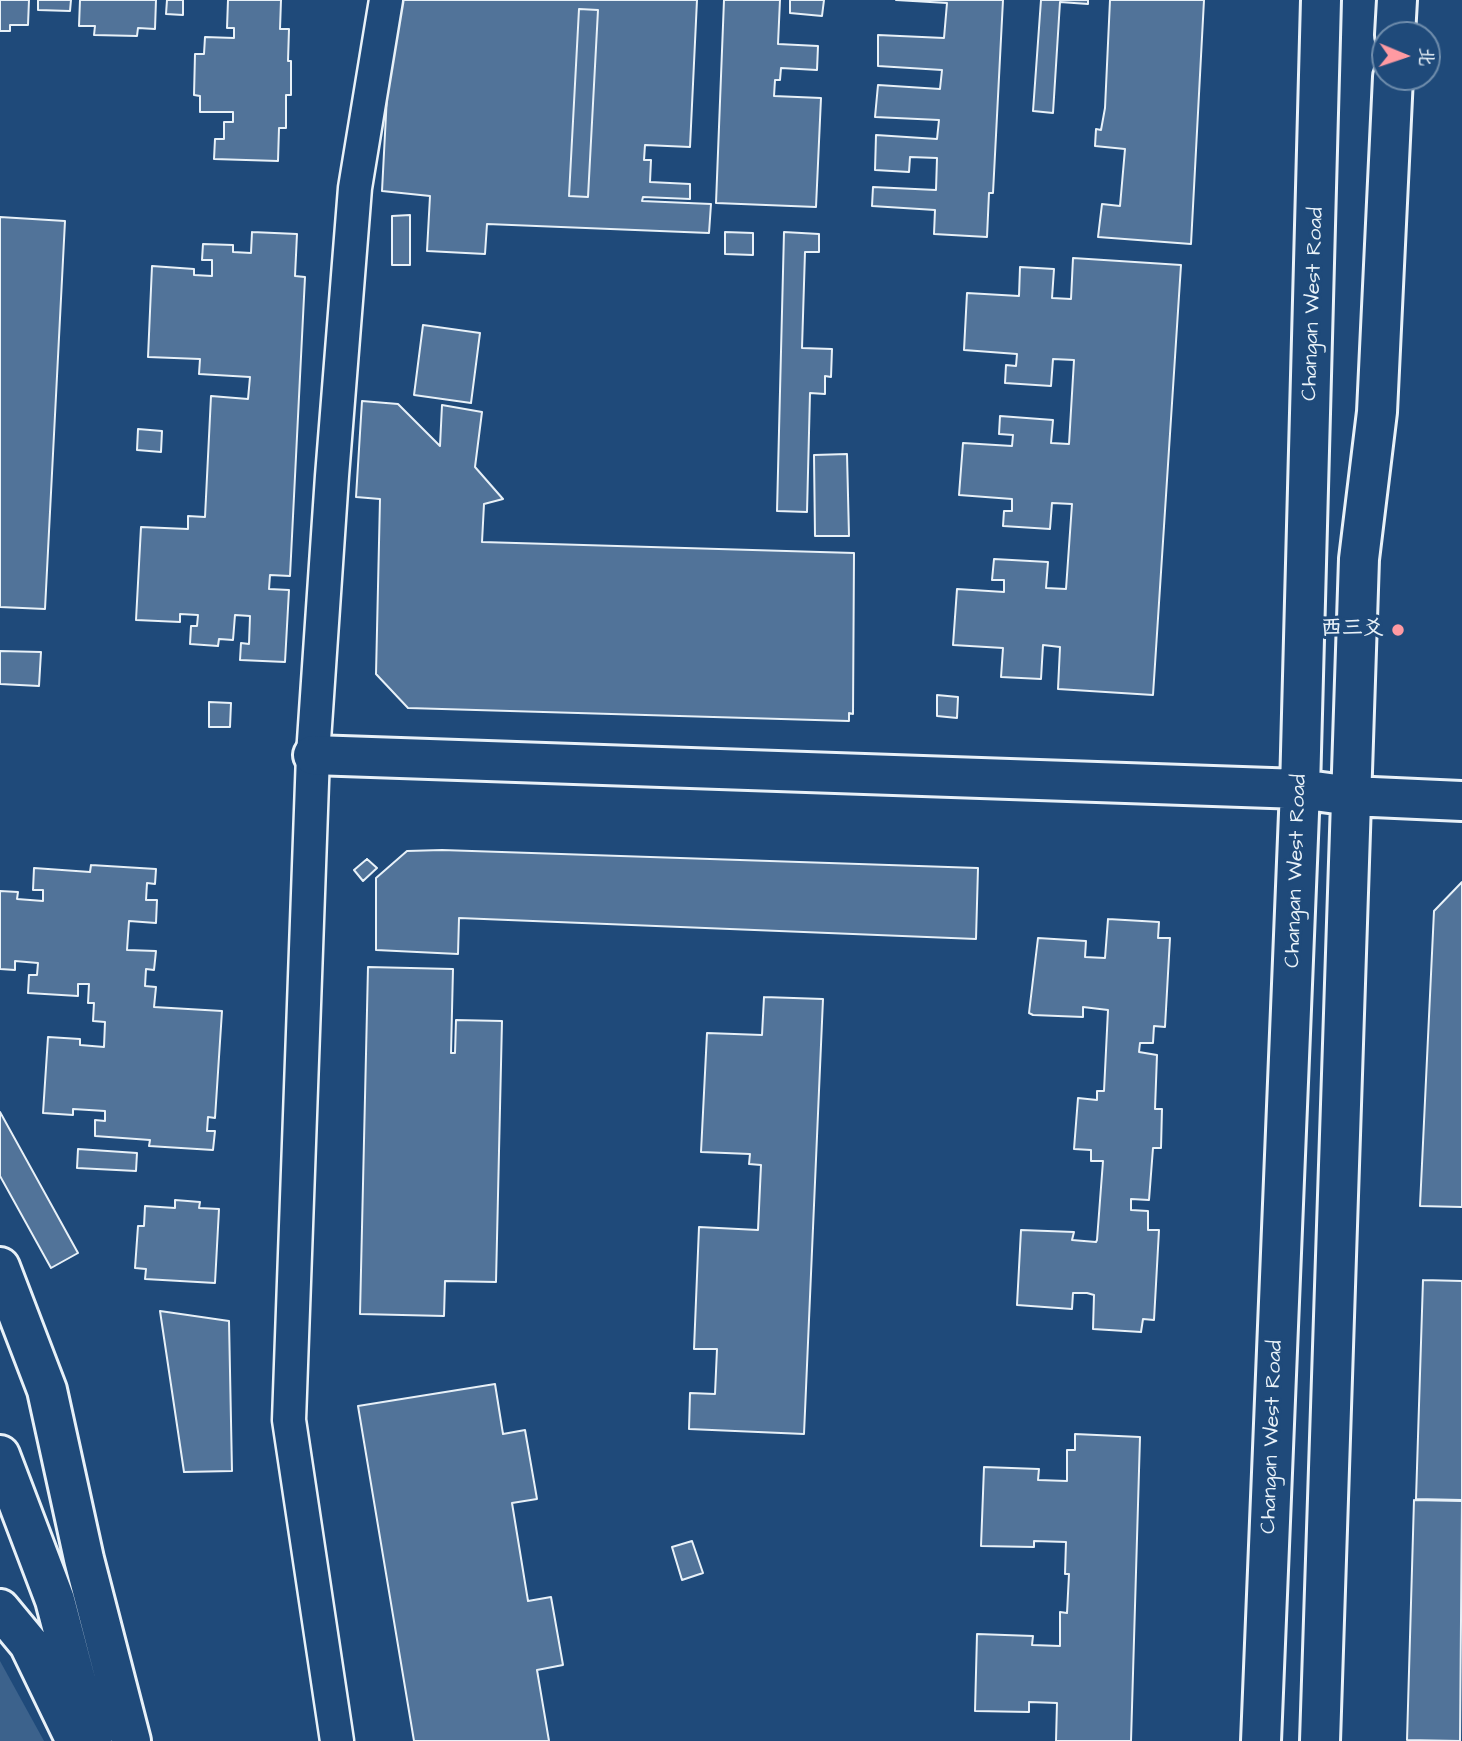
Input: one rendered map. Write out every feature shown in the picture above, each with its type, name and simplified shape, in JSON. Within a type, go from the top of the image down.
[{"type":"main road","name":"Changan West Road","points":[[1261,1741],[1300,789],[1321,0]]},
{"type":"main road","points":[[1396,21],[1397,0]]},
{"type":"main road","points":[[1320,1741],[1359,559],[1377,412],[1392,91]]},
{"type":"main road","points":[[313,755],[1300,789],[1352,796],[1462,801]]},
{"type":"main road","points":[[0,1267],[47,1390],[83,1559],[131,1741]]},
{"type":"main road","points":[[0,1333],[83,1559]]},
{"type":"main road","points":[[3,1463],[55,1600],[92,1741]]},
{"type":"main road","points":[[0,1609],[29,1644],[75,1741]]},
{"type":"street","points":[[337,1741],[289,1420],[313,755],[332,476],[355,188],[386,0]]},
{"type":"shaded area","points":[[0,1661],[44,1741],[0,1741]]},
{"type":"building","points":[[0,0],[29,0],[28,25],[10,25],[10,31],[0,31]]},
{"type":"building","points":[[38,0],[71,0],[70,11],[38,10]]},
{"type":"building","points":[[80,0],[156,0],[155,29],[138,28],[137,36],[94,35],[95,26],[79,26]]},
{"type":"building","points":[[167,0],[183,0],[183,15],[166,14]]},
{"type":"building","points":[[228,0],[281,0],[280,29],[289,29],[291,95],[286,95],[286,128],[279,128],[278,161],[214,159],[215,139],[224,139],[224,122],[233,122],[233,112],[200,112],[200,96],[194,95],[195,54],[204,54],[205,37],[234,38],[234,28],[227,28]]},
{"type":"building","points":[[392,0],[697,0],[690,147],[645,145],[644,160],[651,160],[650,182],[690,184],[690,199],[643,197],[642,201],[711,204],[709,233],[487,224],[485,254],[427,251],[430,196],[382,191]],"holes":[[[579,9],[598,10],[588,197],[569,196]]]},
{"type":"building","points":[[724,0],[780,0],[778,44],[818,46],[817,70],[781,68],[780,80],[775,80],[774,96],[821,98],[816,207],[716,203]]},
{"type":"building","points":[[790,0],[824,0],[822,16],[790,13]]},
{"type":"building","points":[[896,0],[1003,0],[993,193],[989,193],[987,237],[934,234],[935,210],[872,206],[873,187],[936,190],[937,158],[910,157],[909,172],[875,170],[876,135],[937,139],[939,120],[875,117],[878,85],[940,89],[942,70],[878,66],[878,35],[944,38],[947,3]]},
{"type":"building","points":[[1041,0],[1088,0],[1088,4],[1060,2],[1053,113],[1033,111]]},
{"type":"building","points":[[1110,0],[1204,0],[1191,244],[1098,237],[1102,204],[1120,206],[1125,149],[1095,146],[1096,129],[1101,130],[1105,108]]},
{"type":"building","points":[[579,9],[598,10],[588,197],[569,196]]},
{"type":"building","points":[[410,215],[410,265],[392,265],[392,216]]},
{"type":"building","points":[[0,217],[65,221],[45,609],[0,607]]},
{"type":"building","points":[[252,232],[297,234],[295,276],[305,277],[290,576],[270,575],[269,589],[289,590],[285,662],[240,660],[241,643],[249,644],[250,616],[235,615],[233,640],[219,639],[218,646],[190,644],[191,626],[197,626],[198,615],[180,614],[180,622],[136,620],[141,527],[188,529],[188,516],[205,517],[211,396],[248,399],[250,377],[199,374],[200,359],[148,357],[152,266],[194,269],[194,275],[212,276],[212,260],[202,260],[203,244],[233,245],[233,252],[251,253]]},
{"type":"building","points":[[725,232],[753,233],[753,255],[725,254]]},
{"type":"building","points":[[784,232],[819,234],[819,252],[805,252],[802,348],[832,349],[831,377],[825,376],[825,394],[810,393],[807,512],[777,511]]},
{"type":"building","points":[[1073,258],[1181,265],[1153,695],[1058,689],[1060,647],[1043,645],[1041,679],[1001,677],[1003,648],[953,645],[957,589],[1004,592],[1004,580],[992,580],[994,559],[1048,562],[1046,588],[1066,589],[1072,504],[1052,503],[1050,529],[1003,526],[1004,511],[1012,511],[1012,499],[959,495],[963,443],[1012,446],[1013,435],[999,434],[1000,416],[1053,420],[1051,443],[1069,444],[1074,360],[1053,359],[1051,386],[1005,383],[1006,365],[1016,366],[1017,354],[964,350],[967,293],[1019,296],[1020,267],[1054,269],[1052,298],[1071,299]]},
{"type":"building","points":[[423,325],[480,333],[471,403],[414,395]]},
{"type":"building","points":[[362,401],[398,404],[440,446],[442,405],[482,412],[475,467],[503,499],[484,504],[482,542],[854,553],[853,714],[849,713],[849,721],[408,708],[376,674],[380,499],[356,497]]},
{"type":"building","points":[[138,429],[162,431],[161,452],[137,450]]},
{"type":"building","points":[[847,454],[849,536],[815,536],[814,455]]},
{"type":"building","points":[[0,651],[41,652],[39,686],[0,684]]},
{"type":"building","points":[[937,695],[958,697],[957,718],[937,716]]},
{"type":"building","points":[[209,702],[231,703],[230,727],[209,727]]},
{"type":"building","points":[[407,851],[978,868],[976,939],[459,918],[458,954],[376,950],[376,878]]},
{"type":"building","points":[[367,859],[377,868],[363,881],[354,870]]},
{"type":"building","points":[[91,865],[156,869],[155,884],[147,883],[146,900],[157,900],[156,923],[129,921],[127,950],[156,951],[154,970],[146,969],[145,986],[156,987],[154,1007],[222,1011],[215,1118],[208,1117],[207,1131],[215,1131],[213,1150],[149,1146],[150,1140],[95,1136],[95,1120],[105,1121],[105,1111],[73,1109],[73,1115],[43,1113],[48,1037],[80,1039],[80,1045],[104,1047],[105,1022],[93,1021],[94,1003],[88,1003],[89,984],[78,984],[78,996],[28,993],[29,975],[37,975],[38,963],[15,961],[15,970],[0,969],[0,891],[18,892],[17,899],[43,901],[43,890],[33,890],[34,868],[90,872]]},
{"type":"building","points":[[1462,882],[1462,1207],[1420,1206],[1434,911]]},
{"type":"building","points":[[1108,919],[1159,922],[1158,938],[1170,938],[1165,1027],[1154,1026],[1153,1043],[1140,1043],[1139,1052],[1157,1055],[1155,1109],[1162,1109],[1161,1148],[1153,1148],[1149,1200],[1131,1199],[1131,1210],[1148,1211],[1148,1230],[1159,1230],[1154,1320],[1143,1319],[1141,1332],[1093,1329],[1094,1295],[1087,1293],[1073,1293],[1072,1309],[1017,1305],[1021,1230],[1074,1232],[1072,1240],[1096,1242],[1103,1161],[1091,1161],[1091,1150],[1074,1149],[1078,1098],[1097,1100],[1097,1091],[1104,1091],[1108,1010],[1083,1007],[1083,1017],[1029,1013],[1038,938],[1086,941],[1085,957],[1105,958]]},
{"type":"building","points":[[368,967],[453,969],[451,1053],[455,1053],[456,1020],[502,1021],[496,1282],[445,1281],[444,1316],[360,1314]]},
{"type":"building","points":[[764,997],[823,999],[804,1434],[689,1429],[690,1393],[715,1394],[717,1349],[694,1349],[699,1227],[758,1230],[761,1165],[749,1164],[750,1154],[701,1152],[707,1033],[762,1035]]},
{"type":"building","points":[[0,1112],[78,1253],[51,1268],[0,1176]]},
{"type":"building","points":[[78,1149],[137,1153],[136,1171],[77,1168]]},
{"type":"building","points":[[175,1200],[200,1202],[199,1208],[219,1209],[215,1283],[145,1279],[146,1269],[135,1268],[138,1226],[144,1226],[145,1206],[175,1208]]},
{"type":"building","points":[[1423,1280],[1462,1281],[1462,1500],[1416,1499]]},
{"type":"building","points":[[160,1311],[229,1321],[232,1471],[184,1472]]},
{"type":"building","points":[[495,1384],[503,1434],[525,1430],[537,1499],[512,1503],[528,1601],[551,1597],[563,1665],[537,1670],[549,1741],[414,1741],[358,1406]]},
{"type":"building","points":[[1075,1434],[1140,1437],[1131,1741],[1056,1741],[1057,1703],[1029,1702],[1029,1712],[975,1711],[977,1634],[1033,1636],[1032,1645],[1060,1646],[1060,1612],[1067,1613],[1069,1574],[1065,1574],[1066,1542],[1034,1541],[1034,1547],[981,1546],[984,1467],[1039,1469],[1038,1480],[1067,1481],[1067,1450],[1075,1450]]},
{"type":"building","points":[[1414,1500],[1462,1501],[1460,1741],[1407,1740]]},
{"type":"building","points":[[692,1541],[703,1573],[682,1580],[672,1547]]},
{"type":"place","name":"西三爻","points":[[1398,630]]}]
